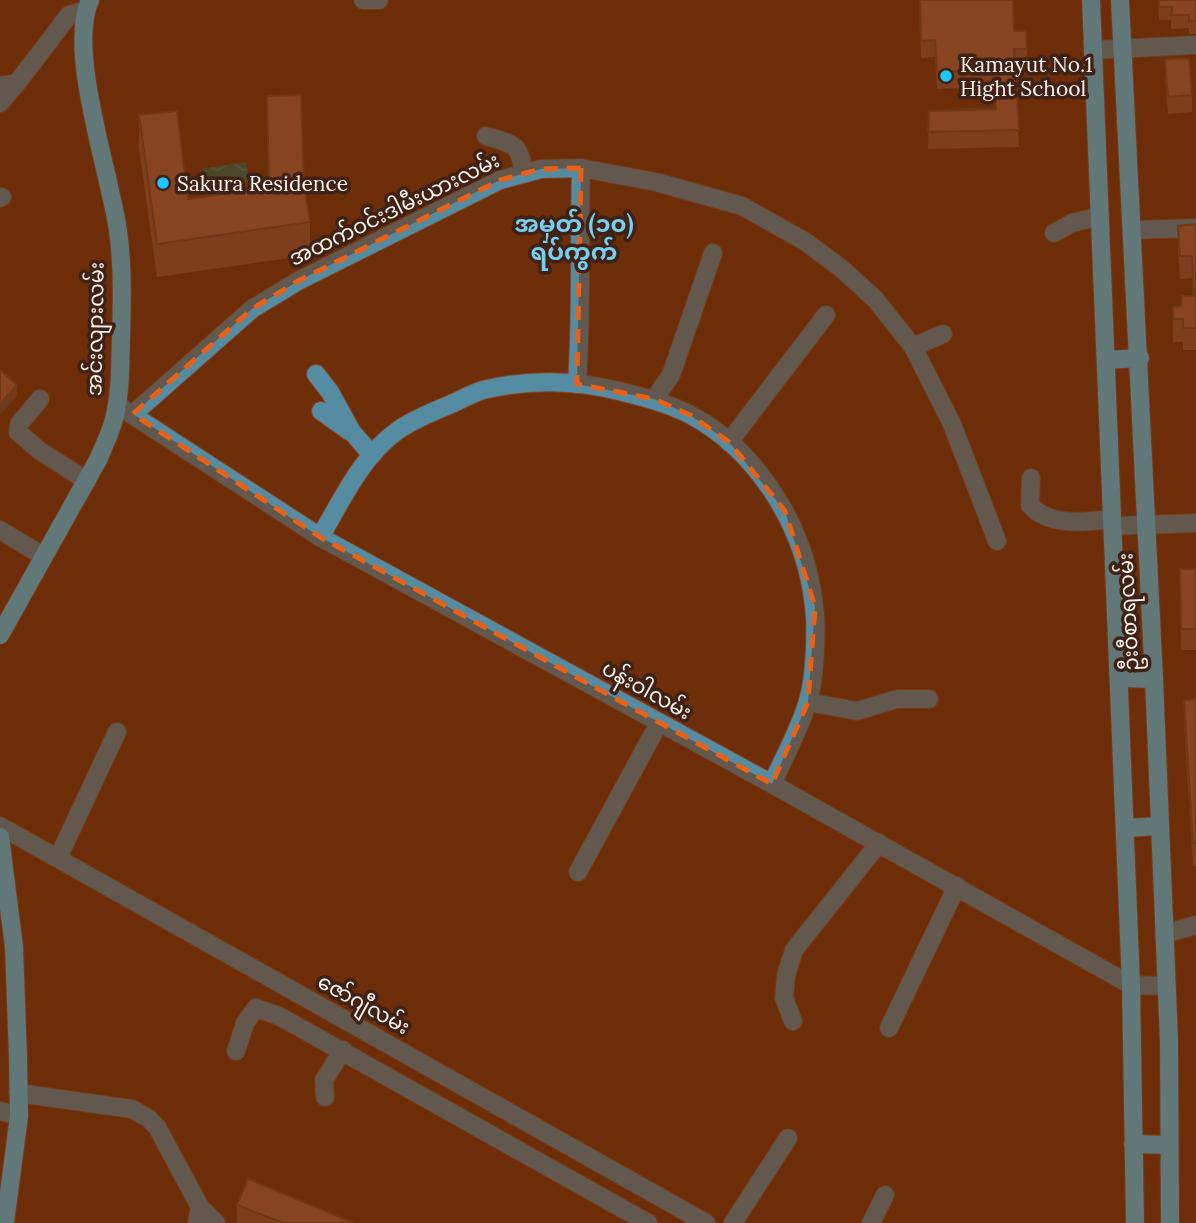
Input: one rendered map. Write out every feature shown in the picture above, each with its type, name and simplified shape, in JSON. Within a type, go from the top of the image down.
[{"type":"main road","name":"ဦးဝီစာရလမ်း","points":[[1091,0],[1131,985],[1135,1223]]},
{"type":"main road","name":"ဦးဝီစာရလမ်း","points":[[1120,0],[1154,678],[1166,986],[1170,1223]]},
{"type":"main road","name":"အင်းလျားလမ်း","points":[[0,635],[87,481],[110,433],[117,405],[122,313],[118,231],[85,69],[82,42],[87,5]]},
{"type":"main road","points":[[1100,214],[1132,209]]},
{"type":"main road","points":[[1106,360],[1140,358]]},
{"type":"main road","points":[[1119,678],[1154,678]]},
{"type":"main road","points":[[1125,828],[1160,826]]},
{"type":"main road","points":[[0,837],[19,1116],[5,1223]]},
{"type":"main road","points":[[1133,1144],[1169,1145]]},
{"type":"street","points":[[363,0],[379,0]]},
{"type":"street","points":[[0,103],[8,84],[69,15],[87,5]]},
{"type":"street","points":[[1093,50],[1196,45]]},
{"type":"street","points":[[486,136],[511,143],[516,148],[522,156],[523,173]]},
{"type":"street","points":[[577,384],[581,318],[581,168]]},
{"type":"street","name":"အထက်ဝင်းဒါမီးယားလမ်း","points":[[133,414],[252,309],[298,281],[500,180],[541,169],[581,168],[656,182],[742,206],[806,242],[842,269],[875,299],[913,347],[952,424],[997,541]]},
{"type":"street","points":[[1054,233],[1072,223],[1100,214]]},
{"type":"street","points":[[1133,230],[1196,228]]},
{"type":"street","points":[[654,400],[671,375],[713,253]]},
{"type":"street","points":[[729,442],[826,315]]},
{"type":"street","points":[[913,347],[943,334]]},
{"type":"street","points":[[316,374],[330,392],[352,432],[372,455]]},
{"type":"street","points":[[320,537],[363,465],[397,431],[481,391],[514,384],[600,386],[654,400],[690,415],[729,442],[757,470],[785,511],[804,558],[815,607],[813,675],[808,702],[772,784]]},
{"type":"street","points":[[40,399],[19,424],[18,432],[40,451],[87,481]]},
{"type":"street","name":"ပန်းဝါလမ်း","points":[[117,405],[320,537],[957,886],[1131,985],[1166,986]]},
{"type":"street","points":[[321,411],[352,432]]},
{"type":"street","points":[[1031,478],[1030,505],[1037,513],[1069,521],[1147,525],[1196,523]]},
{"type":"street","points":[[0,530],[43,556]]},
{"type":"street","points":[[808,702],[857,710],[897,699],[929,699]]},
{"type":"street","points":[[578,872],[660,723]]},
{"type":"street","points":[[58,858],[117,732]]},
{"type":"street","name":"ဇော်ဂျီလမ်း","points":[[0,826],[706,1223]]},
{"type":"street","points":[[793,1021],[784,998],[786,975],[794,950],[879,843]]},
{"type":"street","points":[[890,1028],[957,886]]},
{"type":"street","points":[[1164,934],[1196,925]]},
{"type":"street","points":[[236,1051],[245,1023],[256,1008],[279,1016],[648,1223]]},
{"type":"street","points":[[325,1097],[324,1080],[343,1051]]},
{"type":"street","points":[[18,1093],[132,1109],[148,1118],[158,1128],[198,1215],[216,1223]]},
{"type":"street","points":[[0,1111],[19,1116]]},
{"type":"street","points":[[733,1223],[788,1138]]},
{"type":"street","points":[[871,1223],[885,1195]]},
{"type":"highlighted area","points":[[581,168],[577,384],[654,399],[690,415],[729,442],[785,511],[815,607],[808,702],[772,784],[320,537],[133,414],[252,309],[298,281],[500,180],[541,169]]},
{"type":"water","points":[[246,162],[249,181],[227,185],[229,202],[208,205],[202,169]]},
{"type":"building","points":[[920,0],[1013,0],[1014,31],[1026,31],[1027,49],[1014,49],[1019,130],[928,132],[929,111],[996,109],[993,70],[937,72],[935,40],[921,41]]},
{"type":"building","points":[[1159,0],[1196,0],[1196,21],[1189,21],[1189,15],[1171,15],[1172,7],[1159,7]]},
{"type":"building","points":[[1189,58],[1192,95],[1168,97],[1165,59]]},
{"type":"building","points":[[301,95],[304,185],[310,222],[157,244],[139,115],[177,111],[188,199],[269,187],[267,96]]},
{"type":"building","points":[[1196,224],[1196,328],[1183,328],[1183,319],[1173,319],[1173,307],[1181,306],[1182,296],[1194,296],[1192,256],[1180,256],[1178,226]]},
{"type":"building","points":[[0,370],[17,385],[0,404]]},
{"type":"building","points":[[1180,569],[1196,569],[1196,629],[1181,629]]},
{"type":"building","points":[[1196,699],[1196,843],[1193,843],[1184,701]]},
{"type":"building","points":[[248,1179],[354,1223],[283,1223],[237,1205]]},
{"type":"place","name":"Kamayut No.1 Hight School","points":[[946,76]]},
{"type":"place","name":"Sakura Residence","points":[[163,183]]},
{"type":"district","name":"အမှတ် (၁၀) ရပ်ကွက်","points":[[574,237]]}]
